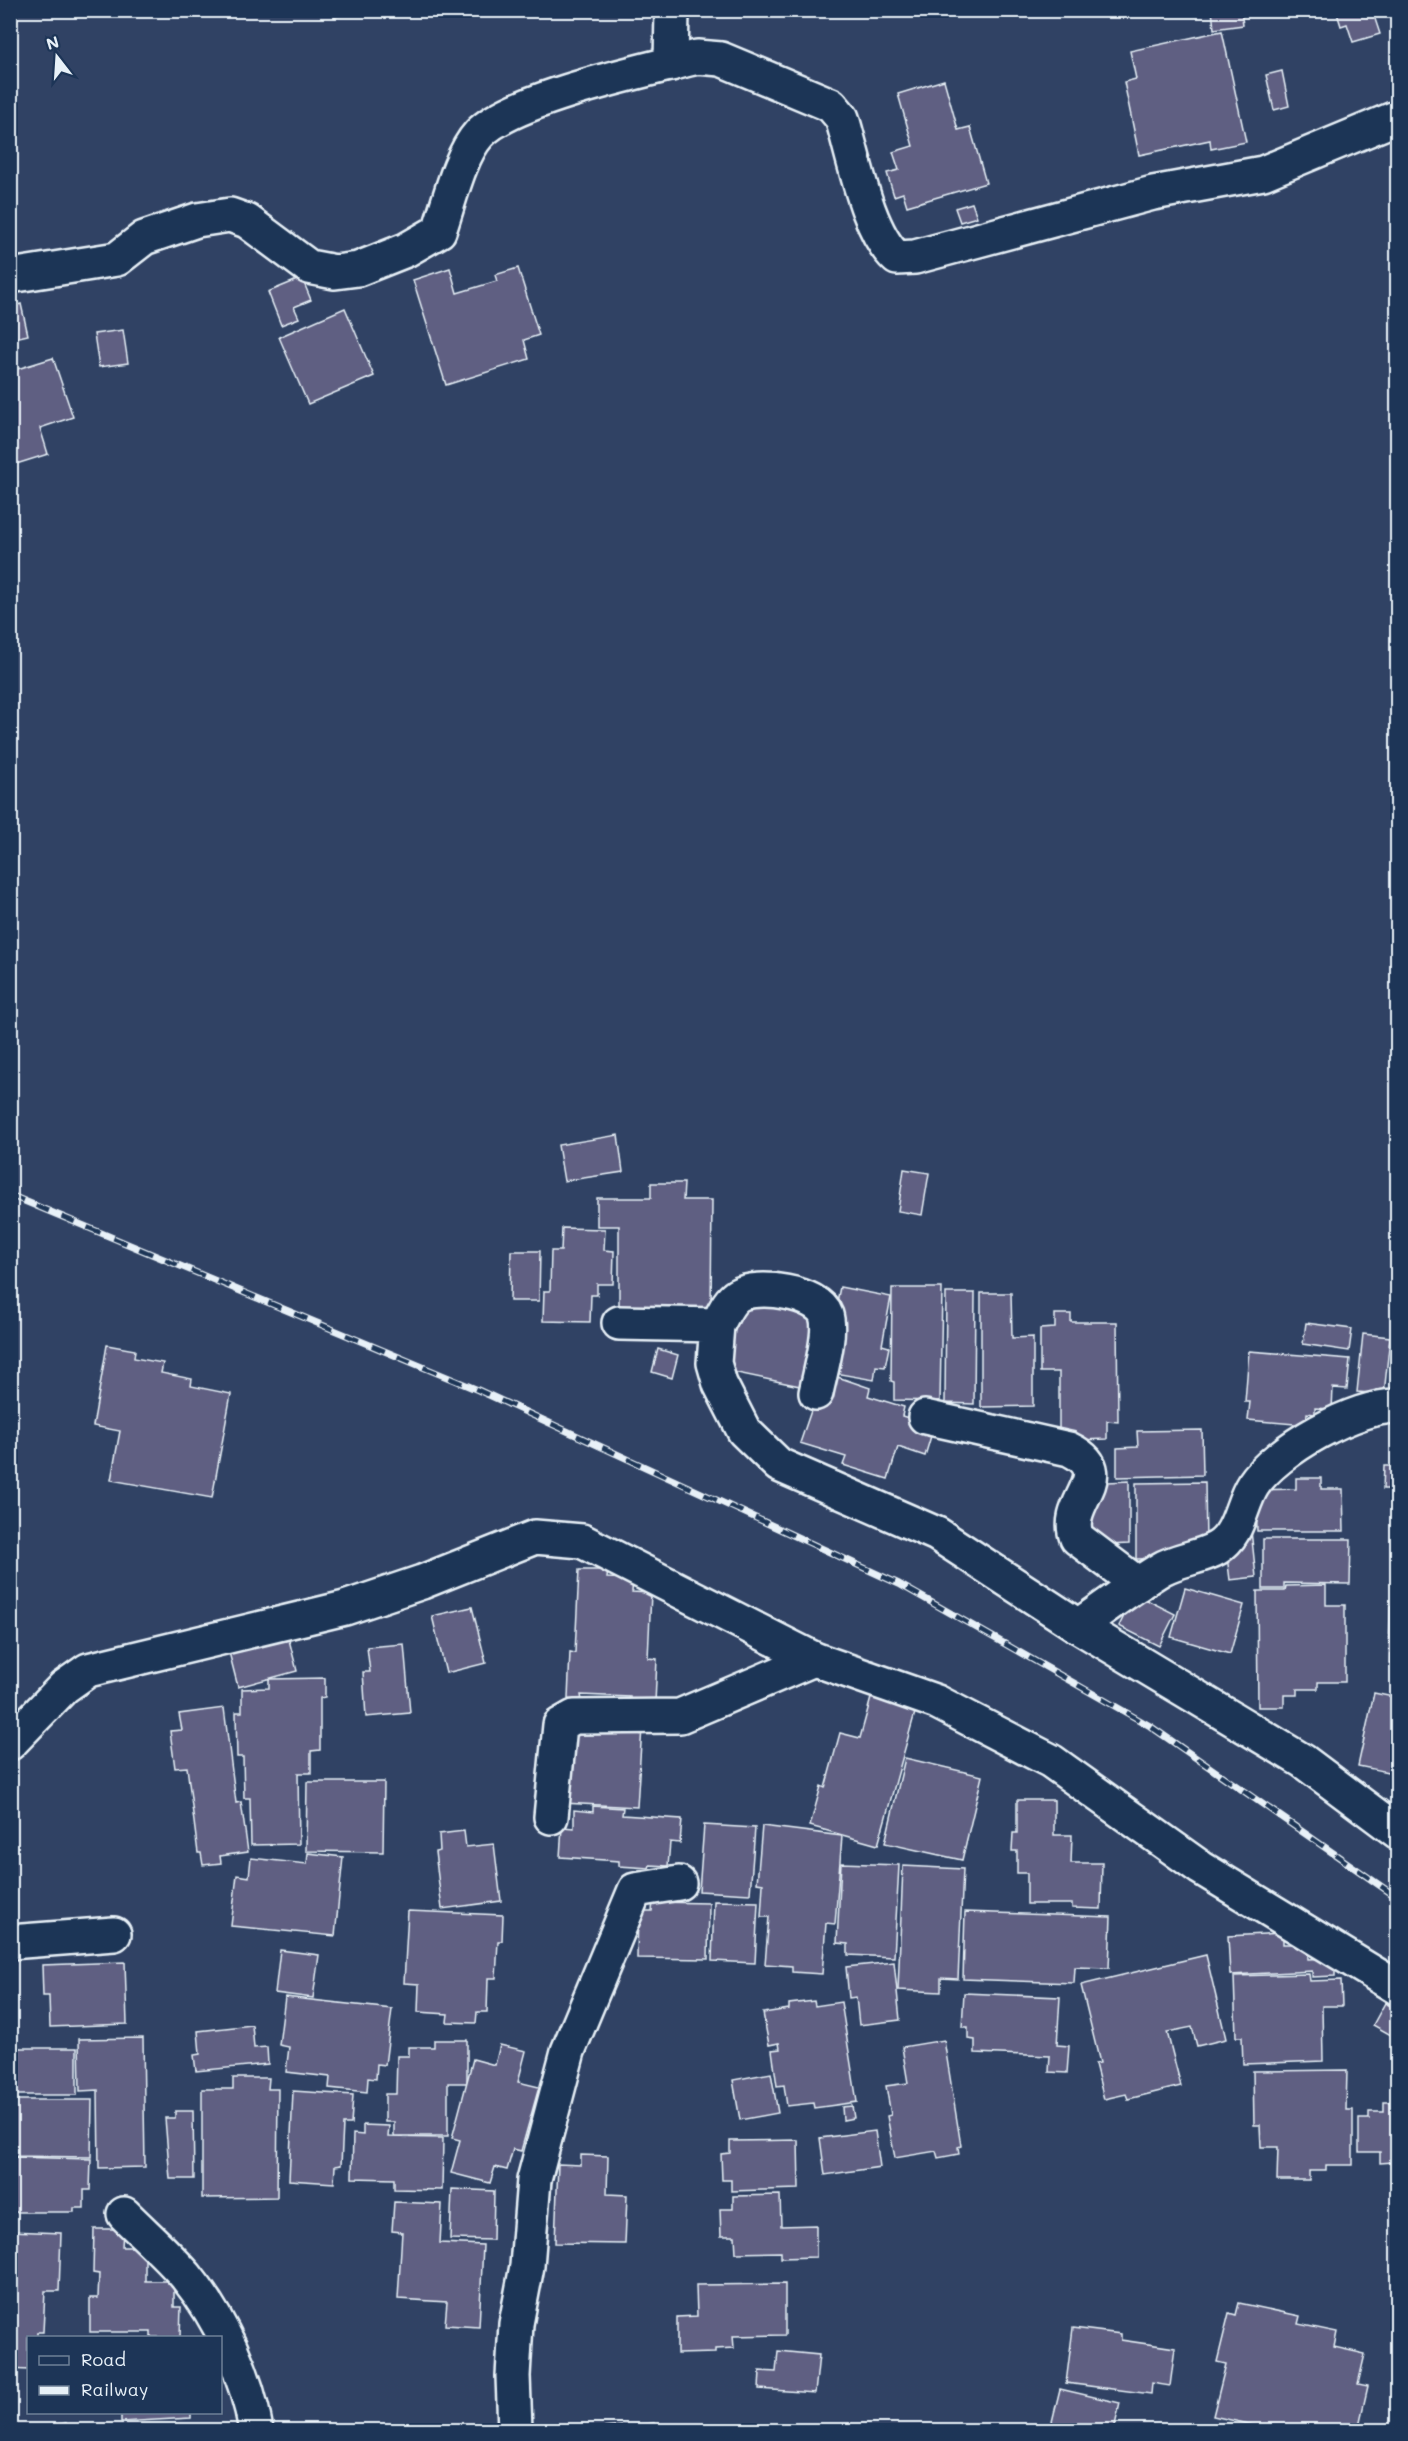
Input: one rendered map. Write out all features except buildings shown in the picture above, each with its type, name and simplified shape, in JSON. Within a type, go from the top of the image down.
[{"type":"street","points":[[671,64],[672,10]]},
{"type":"street","points":[[10,276],[117,259],[144,238],[197,220],[230,215],[248,220],[309,267],[335,272],[358,269],[406,250],[439,231],[461,165],[478,135],[504,115],[548,98],[697,57],[721,59],[831,105],[842,118],[876,231],[887,250],[897,258],[915,257],[1153,193],[1263,173],[1398,117]]},
{"type":"street","points":[[816,1393],[828,1329],[823,1307],[813,1299],[803,1296],[746,1291],[735,1296],[717,1325],[714,1363],[720,1384],[744,1431],[779,1465],[937,1534],[1078,1626],[1303,1761],[1398,1832]]},
{"type":"street","points":[[619,1323],[717,1325]]},
{"type":"street","points":[[1078,1626],[1163,1568],[1218,1547],[1239,1519],[1252,1486],[1269,1466],[1326,1429],[1368,1410],[1398,1406]]},
{"type":"street","points":[[925,1417],[1069,1449],[1082,1455],[1089,1466],[1091,1480],[1073,1516],[1072,1528],[1077,1538],[1138,1584]]},
{"type":"street","points":[[10,1743],[64,1687],[88,1670],[345,1608],[422,1582],[535,1537],[582,1541],[814,1659],[937,1702],[1051,1761],[1201,1868],[1398,1988]]},
{"type":"street","points":[[550,1817],[560,1725],[574,1717],[680,1716],[814,1659]]},
{"type":"street","points":[[516,2430],[513,2376],[516,2324],[528,2266],[534,2180],[568,2051],[635,1890],[678,1883]]},
{"type":"street","points":[[10,1942],[114,1934]]},
{"type":"street","points":[[124,2214],[186,2276],[224,2333],[253,2414],[256,2430]]},
{"type":"railway","points":[[10,1195],[478,1390],[899,1584],[1150,1726],[1398,1898]]}]
